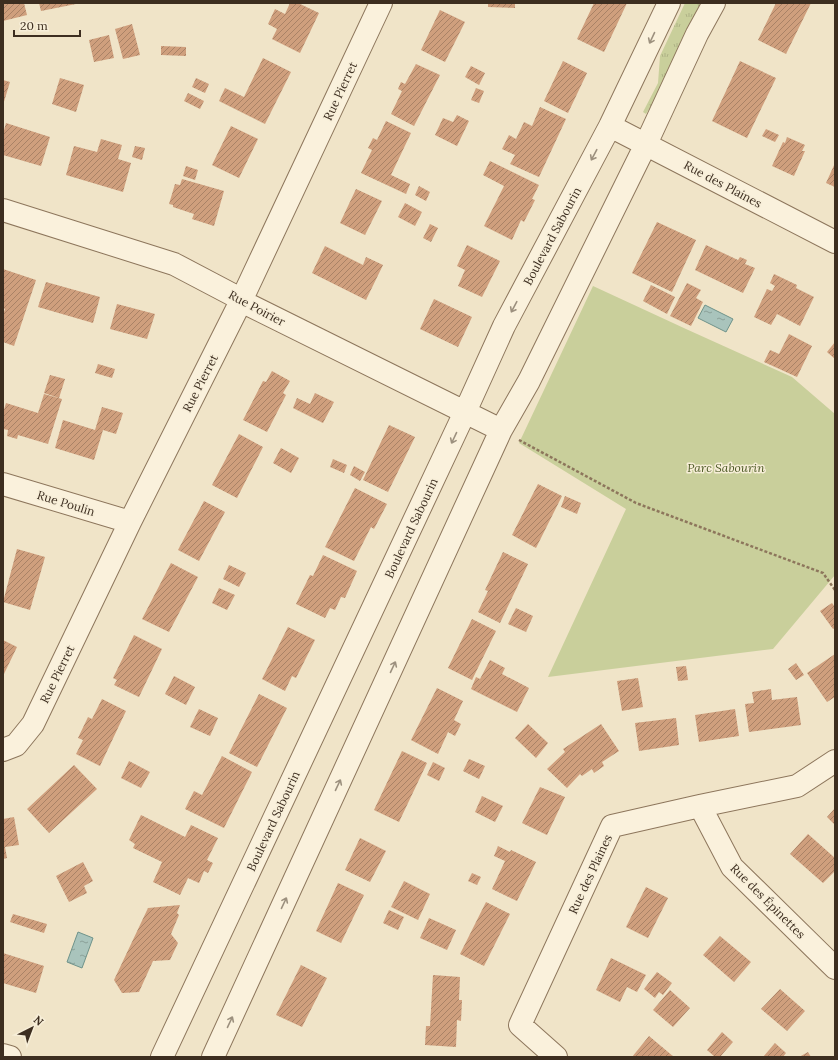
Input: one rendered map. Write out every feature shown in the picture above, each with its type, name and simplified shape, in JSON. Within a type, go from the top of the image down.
[{"type":"street","name":"Rue Pierret","points":[[3,750],[16,745],[33,724],[130,522],[240,301],[381,3]]},
{"type":"street","name":"Boulevard Sabourin","points":[[162,1057],[466,412],[504,326],[610,126],[669,3]]},
{"type":"street","points":[[213,1057],[501,430],[529,381],[646,144],[697,34],[714,3]]},
{"type":"street","name":"Rue des Plaines","points":[[610,126],[835,242]]},
{"type":"street","name":"Rue Poirier","points":[[3,210],[174,264],[233,295],[240,301],[501,430]]},
{"type":"street","name":"Rue Poulin","points":[[3,484],[130,522]]},
{"type":"street","name":"Rue des Plaines","points":[[556,1057],[520,1025],[612,826],[797,786],[835,761]]},
{"type":"street","name":"Rue des Épinettes","points":[[700,806],[732,867],[835,968]]},
{"type":"street","points":[[3,1055],[10,1057]]},
{"type":"path","points":[[501,430],[636,503],[823,573],[835,590]]},
{"type":"green space","points":[[685,3],[706,3],[674,69],[646,114],[643,112],[658,83],[660,56]]},
{"type":"green space","name":"Parc Sabourin","points":[[593,286],[792,377],[835,414],[835,575],[773,649],[548,677],[626,509],[519,443]]},
{"type":"water","points":[[705,305],[733,319],[726,332],[698,318]]},
{"type":"water","points":[[78,932],[93,938],[82,968],[67,962]]},
{"type":"building","points":[[3,3],[24,3],[27,15],[3,21]]},
{"type":"building","points":[[39,3],[76,3],[76,4],[41,11]]},
{"type":"building","points":[[290,3],[298,3],[319,13],[300,53],[272,39],[277,29],[268,24],[275,9],[285,14]]},
{"type":"building","points":[[488,3],[515,3],[515,8],[488,7]]},
{"type":"building","points":[[594,3],[627,3],[604,52],[577,39]]},
{"type":"building","points":[[776,3],[811,3],[786,54],[758,40]]},
{"type":"building","points":[[440,10],[465,22],[445,62],[421,50]]},
{"type":"building","points":[[132,24],[140,55],[123,59],[115,29]]},
{"type":"building","points":[[109,35],[114,58],[94,62],[89,40]]},
{"type":"building","points":[[161,46],[186,47],[186,56],[161,55]]},
{"type":"building","points":[[263,58],[291,72],[265,124],[219,101],[225,88],[244,97]]},
{"type":"building","points":[[563,61],[587,73],[568,113],[544,101]]},
{"type":"building","points":[[740,61],[776,78],[747,138],[712,121]]},
{"type":"building","points":[[416,64],[440,75],[414,126],[391,114],[402,91],[398,89],[401,82],[405,84]]},
{"type":"building","points":[[471,66],[485,73],[479,85],[465,77]]},
{"type":"building","points":[[60,78],[84,85],[76,112],[52,104]]},
{"type":"building","points":[[196,78],[209,84],[205,93],[192,87]]},
{"type":"building","points":[[3,80],[10,82],[3,105]]},
{"type":"building","points":[[476,88],[484,91],[479,103],[471,100]]},
{"type":"building","points":[[188,93],[204,101],[200,109],[184,101]]},
{"type":"building","points":[[540,107],[566,119],[539,177],[510,164],[515,155],[502,149],[509,135],[516,139],[524,122],[532,126]]},
{"type":"building","points":[[457,115],[469,121],[457,146],[435,135],[443,118],[453,122]]},
{"type":"building","points":[[386,121],[411,133],[391,175],[410,184],[406,194],[361,173],[372,150],[368,148],[373,138],[377,140]]},
{"type":"building","points":[[6,123],[50,137],[41,166],[3,155],[3,134]]},
{"type":"building","points":[[231,126],[258,139],[239,178],[212,165]]},
{"type":"building","points":[[766,129],[779,135],[775,142],[762,136]]},
{"type":"building","points":[[787,137],[805,145],[802,151],[805,151],[794,176],[772,166],[783,142],[785,143]]},
{"type":"building","points":[[101,139],[122,145],[118,159],[131,163],[123,192],[66,175],[74,146],[97,152]]},
{"type":"building","points":[[135,146],[145,148],[142,160],[132,157]]},
{"type":"building","points":[[490,161],[539,185],[532,199],[535,200],[524,222],[521,220],[512,240],[484,226],[504,186],[483,175]]},
{"type":"building","points":[[835,163],[835,187],[826,183]]},
{"type":"building","points":[[186,166],[198,170],[195,180],[183,176]]},
{"type":"building","points":[[182,179],[224,191],[214,226],[192,219],[194,214],[173,207],[173,205],[169,204],[175,184],[180,185]]},
{"type":"building","points":[[419,186],[430,192],[426,201],[415,195]]},
{"type":"building","points":[[356,189],[382,201],[365,235],[340,223]]},
{"type":"building","points":[[405,203],[422,212],[415,226],[398,217]]},
{"type":"building","points":[[657,222],[696,240],[672,292],[632,273]]},
{"type":"building","points":[[430,224],[438,228],[431,242],[423,238]]},
{"type":"building","points":[[467,245],[500,261],[482,297],[458,286],[465,270],[457,266]]},
{"type":"building","points":[[706,245],[738,260],[740,257],[747,260],[745,264],[755,268],[743,293],[695,270]]},
{"type":"building","points":[[325,246],[363,265],[366,257],[383,265],[366,300],[312,273]]},
{"type":"building","points":[[3,269],[36,280],[14,346],[3,342],[3,315],[5,309],[3,308]]},
{"type":"building","points":[[774,274],[797,285],[796,288],[814,297],[800,326],[777,314],[771,325],[754,317],[767,289],[772,291],[775,286],[770,283]]},
{"type":"building","points":[[46,282],[100,297],[93,323],[38,307]]},
{"type":"building","points":[[687,283],[701,290],[696,298],[703,302],[691,326],[670,316]]},
{"type":"building","points":[[651,285],[675,297],[667,314],[643,301]]},
{"type":"building","points":[[434,299],[472,317],[458,347],[420,329]]},
{"type":"building","points":[[117,304],[155,314],[147,339],[110,329]]},
{"type":"building","points":[[789,334],[812,346],[797,377],[764,362],[770,350],[779,354]]},
{"type":"building","points":[[835,342],[835,359],[827,352]]},
{"type":"building","points":[[98,364],[115,369],[112,378],[95,373]]},
{"type":"building","points":[[272,371],[290,381],[283,393],[286,395],[267,432],[243,420],[263,381],[266,382]]},
{"type":"building","points":[[50,375],[65,379],[59,398],[44,393]]},
{"type":"building","points":[[315,393],[334,402],[323,423],[293,408],[297,398],[310,404]]},
{"type":"building","points":[[44,394],[62,399],[48,444],[18,435],[17,439],[7,436],[8,430],[3,429],[3,413],[6,403],[38,413]]},
{"type":"building","points":[[102,407],[123,413],[116,434],[103,430],[94,460],[55,448],[63,420],[95,430]]},
{"type":"building","points":[[389,425],[415,437],[388,492],[363,480]]},
{"type":"building","points":[[239,434],[263,447],[237,498],[212,485]]},
{"type":"building","points":[[281,448],[299,458],[291,473],[273,463]]},
{"type":"building","points":[[333,459],[347,465],[344,473],[330,467]]},
{"type":"building","points":[[354,466],[365,472],[360,481],[350,475]]},
{"type":"building","points":[[538,484],[562,496],[536,548],[512,535]]},
{"type":"building","points":[[355,488],[387,504],[374,529],[371,527],[354,561],[325,547]]},
{"type":"building","points":[[565,496],[581,503],[577,514],[561,507]]},
{"type":"building","points":[[204,501],[225,512],[199,561],[178,550]]},
{"type":"building","points":[[17,549],[45,557],[30,610],[3,602]]},
{"type":"building","points":[[503,552],[528,564],[500,623],[478,612],[488,591],[485,590]]},
{"type":"building","points":[[323,555],[357,571],[345,598],[341,597],[335,610],[330,608],[325,618],[296,604],[310,575],[313,576]]},
{"type":"building","points":[[171,563],[198,577],[169,632],[142,619]]},
{"type":"building","points":[[229,565],[246,573],[239,587],[223,579]]},
{"type":"building","points":[[219,588],[235,595],[227,610],[212,603]]},
{"type":"building","points":[[832,603],[835,607],[835,628],[833,629],[820,611]]},
{"type":"building","points":[[516,608],[533,616],[526,632],[508,624]]},
{"type":"building","points":[[472,619],[496,631],[472,680],[448,668]]},
{"type":"building","points":[[288,627],[315,640],[296,678],[292,676],[285,691],[262,679]]},
{"type":"building","points":[[134,635],[162,649],[139,697],[114,685],[117,680],[113,678]]},
{"type":"building","points":[[3,640],[17,647],[3,676]]},
{"type":"building","points":[[835,654],[835,697],[827,702],[807,673]]},
{"type":"building","points":[[490,660],[505,668],[502,674],[529,688],[517,712],[471,689],[476,677],[480,679]]},
{"type":"building","points":[[796,663],[804,675],[796,680],[788,669]]},
{"type":"building","points":[[686,666],[688,680],[678,681],[676,667]]},
{"type":"building","points":[[174,676],[195,687],[186,705],[165,694]]},
{"type":"building","points":[[638,678],[643,707],[622,711],[617,681]]},
{"type":"building","points":[[437,688],[463,701],[454,720],[461,724],[455,736],[448,732],[438,754],[411,740]]},
{"type":"building","points":[[771,689],[772,700],[797,697],[801,725],[749,732],[745,704],[754,703],[752,692]]},
{"type":"building","points":[[259,694],[287,708],[257,767],[229,753]]},
{"type":"building","points":[[102,699],[126,711],[100,766],[76,754],[83,740],[78,738],[88,717],[92,719]]},
{"type":"building","points":[[199,709],[218,718],[210,736],[190,727]]},
{"type":"building","points":[[735,709],[739,736],[699,742],[695,715]]},
{"type":"building","points":[[676,718],[679,745],[639,751],[635,723]]},
{"type":"building","points":[[528,724],[548,743],[536,758],[515,738]]},
{"type":"building","points":[[601,724],[619,751],[602,762],[604,766],[594,773],[592,769],[582,776],[580,774],[567,788],[547,769],[565,752],[563,749]]},
{"type":"building","points":[[402,751],[427,763],[399,822],[374,810]]},
{"type":"building","points":[[222,756],[252,772],[224,828],[185,809],[194,791],[202,795]]},
{"type":"building","points":[[469,759],[485,766],[479,779],[463,771]]},
{"type":"building","points":[[129,761],[150,772],[141,788],[121,778]]},
{"type":"building","points":[[433,762],[445,768],[439,781],[427,775]]},
{"type":"building","points":[[74,765],[97,789],[49,833],[27,809]]},
{"type":"building","points":[[540,787],[565,797],[547,835],[522,823]]},
{"type":"building","points":[[482,796],[503,806],[495,822],[475,812]]},
{"type":"building","points":[[835,808],[835,825],[827,817]]},
{"type":"building","points":[[141,815],[185,837],[191,825],[218,838],[207,860],[213,863],[208,873],[204,871],[199,883],[188,878],[180,895],[153,882],[162,862],[133,848],[135,844],[129,840]]},
{"type":"building","points":[[14,817],[19,845],[5,847],[7,858],[3,859],[3,819]]},
{"type":"building","points":[[808,834],[835,858],[835,871],[823,883],[790,854]]},
{"type":"building","points":[[360,838],[386,851],[370,882],[345,870]]},
{"type":"building","points":[[498,846],[510,852],[511,850],[536,862],[517,901],[492,889],[505,861],[494,856]]},
{"type":"building","points":[[83,862],[93,881],[84,886],[87,893],[69,902],[56,876]]},
{"type":"building","points":[[472,873],[481,877],[477,885],[468,881]]},
{"type":"building","points":[[404,881],[430,894],[418,920],[391,907]]},
{"type":"building","points":[[338,883],[364,895],[341,943],[316,931]]},
{"type":"building","points":[[646,887],[668,898],[648,938],[626,927]]},
{"type":"building","points":[[486,902],[510,914],[484,966],[460,954]]},
{"type":"building","points":[[180,905],[177,913],[179,915],[171,934],[178,943],[170,960],[153,961],[139,992],[122,993],[114,980],[148,908]]},
{"type":"building","points":[[389,910],[404,917],[398,930],[383,923]]},
{"type":"building","points":[[13,914],[47,924],[44,933],[10,922]]},
{"type":"building","points":[[429,918],[456,930],[447,950],[420,938]]},
{"type":"building","points":[[720,936],[751,962],[734,982],[703,955]]},
{"type":"building","points":[[3,953],[44,966],[36,993],[3,983]]},
{"type":"building","points":[[611,958],[646,975],[637,992],[627,987],[620,1002],[596,990]]},
{"type":"building","points":[[301,965],[327,978],[302,1027],[276,1015]]},
{"type":"building","points":[[657,972],[672,983],[663,995],[659,992],[655,998],[644,989]]},
{"type":"building","points":[[433,975],[460,977],[459,1000],[462,1000],[461,1021],[457,1020],[456,1047],[425,1045],[426,1026],[430,1026]]},
{"type":"building","points":[[780,989],[805,1011],[787,1031],[761,1009]]},
{"type":"building","points":[[670,990],[690,1008],[673,1027],[653,1010]]},
{"type":"building","points":[[722,1032],[733,1042],[720,1057],[715,1057],[707,1050]]},
{"type":"building","points":[[649,1036],[674,1057],[632,1057]]},
{"type":"building","points":[[775,1043],[786,1053],[783,1057],[763,1057]]},
{"type":"building","points":[[808,1052],[811,1057],[799,1057]]}]
